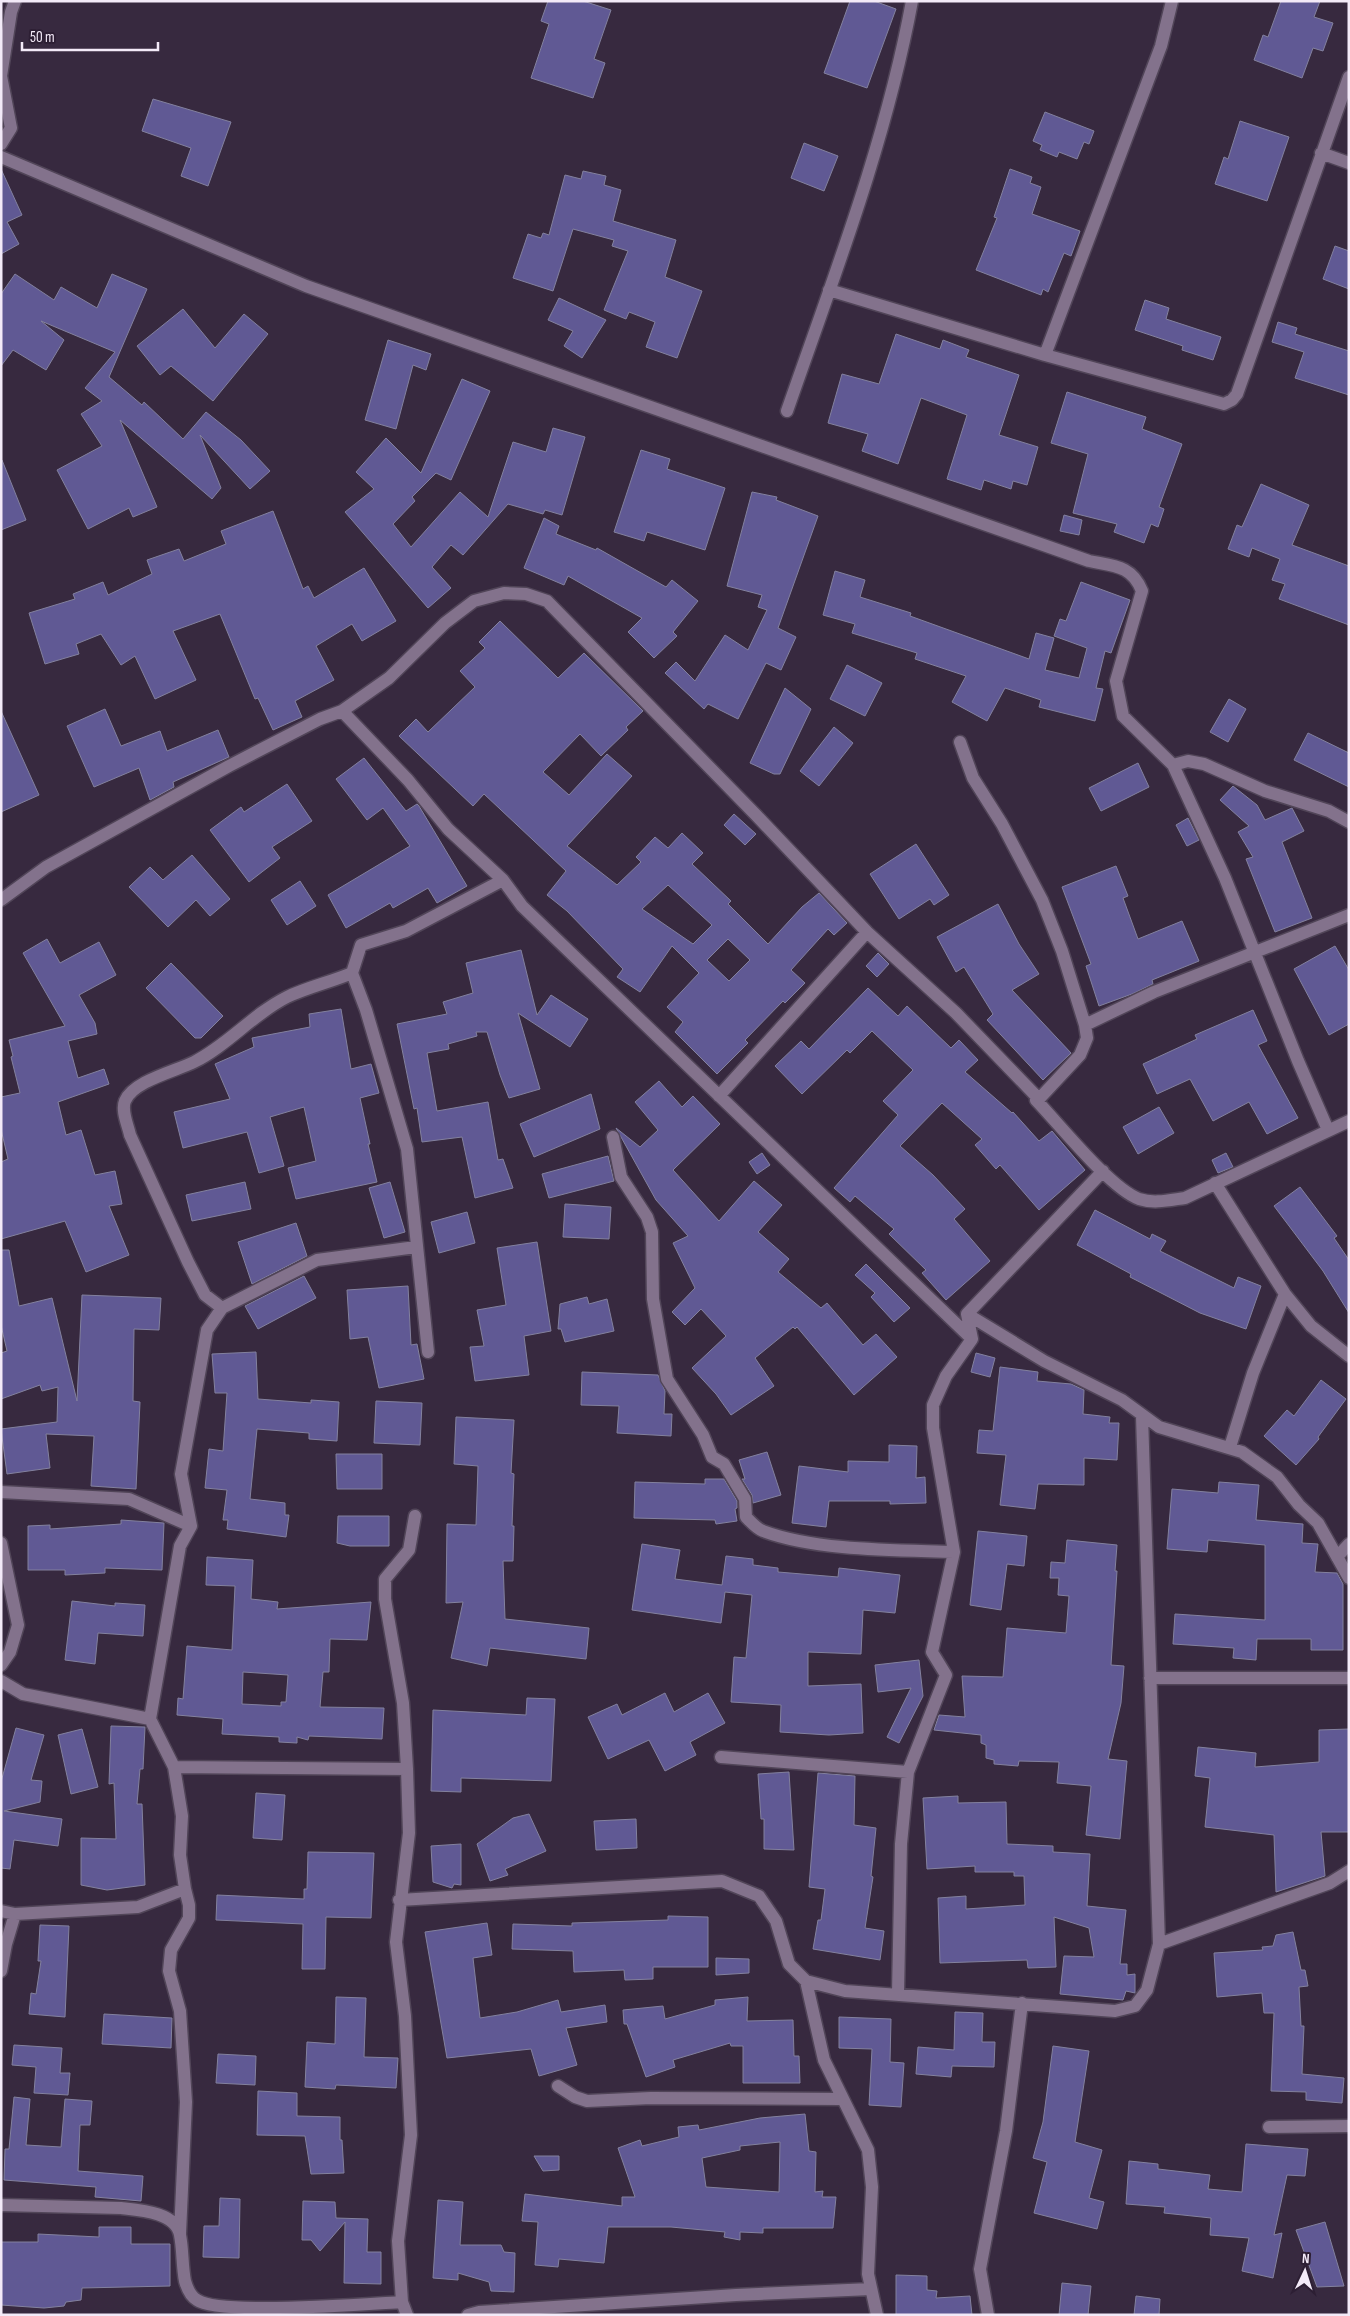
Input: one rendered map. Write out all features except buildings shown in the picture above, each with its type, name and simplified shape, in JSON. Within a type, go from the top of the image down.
[{"type":"street","points":[[787,410],[874,160],[902,56],[912,1]]},
{"type":"street","points":[[1045,355],[1161,46],[1172,1]]},
{"type":"street","points":[[1,144],[11,128],[1,76],[11,12],[15,2]]},
{"type":"street","points":[[829,290],[1045,355],[1224,404],[1232,400],[1237,394],[1349,77]]},
{"type":"street","points":[[1321,153],[1349,163]]},
{"type":"street","points":[[1,157],[306,286],[1089,561],[1118,567],[1136,577],[1142,591],[1116,681],[1123,716],[1173,765],[1225,878],[1298,1061],[1328,1130]]},
{"type":"street","points":[[1,900],[46,867],[229,766],[320,719],[342,711],[389,678],[445,623],[474,600],[504,593],[526,594],[547,601],[756,815],[867,932],[956,1013],[1039,1099]]},
{"type":"street","points":[[342,711],[408,780],[448,829],[503,880],[522,906],[972,1339]]},
{"type":"street","points":[[960,742],[973,778],[1002,824],[1042,900],[1062,951],[1085,1025],[1086,1038],[1080,1055],[1036,1100],[1116,1186],[1139,1199],[1161,1202],[1185,1198],[1349,1121]]},
{"type":"street","points":[[1173,765],[1188,761],[1204,764],[1265,790],[1329,811],[1349,822]]},
{"type":"street","points":[[428,1352],[407,1149],[366,1010],[352,973],[361,945],[406,931],[503,880]]},
{"type":"street","points":[[1085,1025],[1154,992],[1349,915]]},
{"type":"street","points":[[719,1096],[867,932]]},
{"type":"street","points":[[222,1308],[205,1295],[188,1262],[130,1135],[124,1112],[125,1101],[132,1092],[149,1080],[194,1062],[209,1053],[288,996],[352,973]]},
{"type":"street","points":[[612,1137],[621,1177],[647,1217],[652,1232],[653,1299],[667,1379],[703,1435],[712,1457],[724,1464],[745,1499],[746,1517],[761,1531],[801,1541],[870,1548],[954,1552]]},
{"type":"street","points":[[968,1314],[1103,1171]]},
{"type":"street","points":[[1214,1183],[1285,1294],[1311,1326],[1347,1353]]},
{"type":"street","points":[[415,1516],[409,1550],[385,1579],[385,1599],[403,1703],[409,1833],[399,1900],[396,1942],[405,2016],[412,2135],[398,2241],[405,2309],[278,2308],[210,2305],[196,2300],[186,2285],[180,2233],[186,2102],[180,2011],[169,1971],[171,1950],[189,1918],[189,1906],[180,1855],[182,1816],[174,1767],[150,1719],[180,1546],[191,1526],[181,1474],[207,1330],[222,1308],[317,1260],[416,1247]]},
{"type":"street","points":[[1230,1448],[1253,1373],[1285,1294]]},
{"type":"street","points":[[898,1993],[901,1844],[908,1772],[946,1675],[932,1652],[954,1552],[933,1428],[933,1405],[946,1376],[972,1339],[968,1314]]},
{"type":"street","points":[[968,1314],[1044,1361],[1122,1400],[1159,1427],[1242,1452],[1277,1477],[1299,1504],[1318,1522],[1349,1578]]},
{"type":"street","points":[[399,1900],[722,1880],[760,1896],[776,1921],[789,1964],[806,1981],[845,1991],[898,1993],[1115,2012],[1135,2006],[1147,1990],[1159,1944],[1142,1416]]},
{"type":"street","points":[[1,1492],[129,1499],[191,1526]]},
{"type":"street","points":[[1,1543],[18,1625],[10,1652],[1,1665]]},
{"type":"street","points":[[1337,1557],[1349,1544]]},
{"type":"street","points":[[1150,1678],[1349,1678]]},
{"type":"street","points":[[1,1681],[23,1694],[150,1719]]},
{"type":"street","points":[[721,1757],[908,1772]]},
{"type":"street","points":[[174,1767],[407,1769]]},
{"type":"street","points":[[1159,1944],[1321,1886],[1349,1870]]},
{"type":"street","points":[[1,1911],[15,1914],[138,1907],[185,1889]]},
{"type":"street","points":[[1,1971],[6,1944],[15,1914]]},
{"type":"street","points":[[806,1981],[824,2060],[841,2099],[868,2150],[872,2187],[867,2256],[868,2274],[877,2315]]},
{"type":"street","points":[[988,2315],[980,2269],[1006,2131],[1022,2003]]},
{"type":"street","points":[[558,2086],[575,2097],[587,2101],[651,2098],[841,2099]]},
{"type":"street","points":[[1269,2127],[1349,2126]]},
{"type":"street","points":[[1,2205],[121,2208],[141,2211],[169,2220],[180,2233]]},
{"type":"street","points":[[468,2315],[479,2312],[736,2295],[871,2289]]},
{"type":"street","points":[[648,2302],[648,2315]]}]
